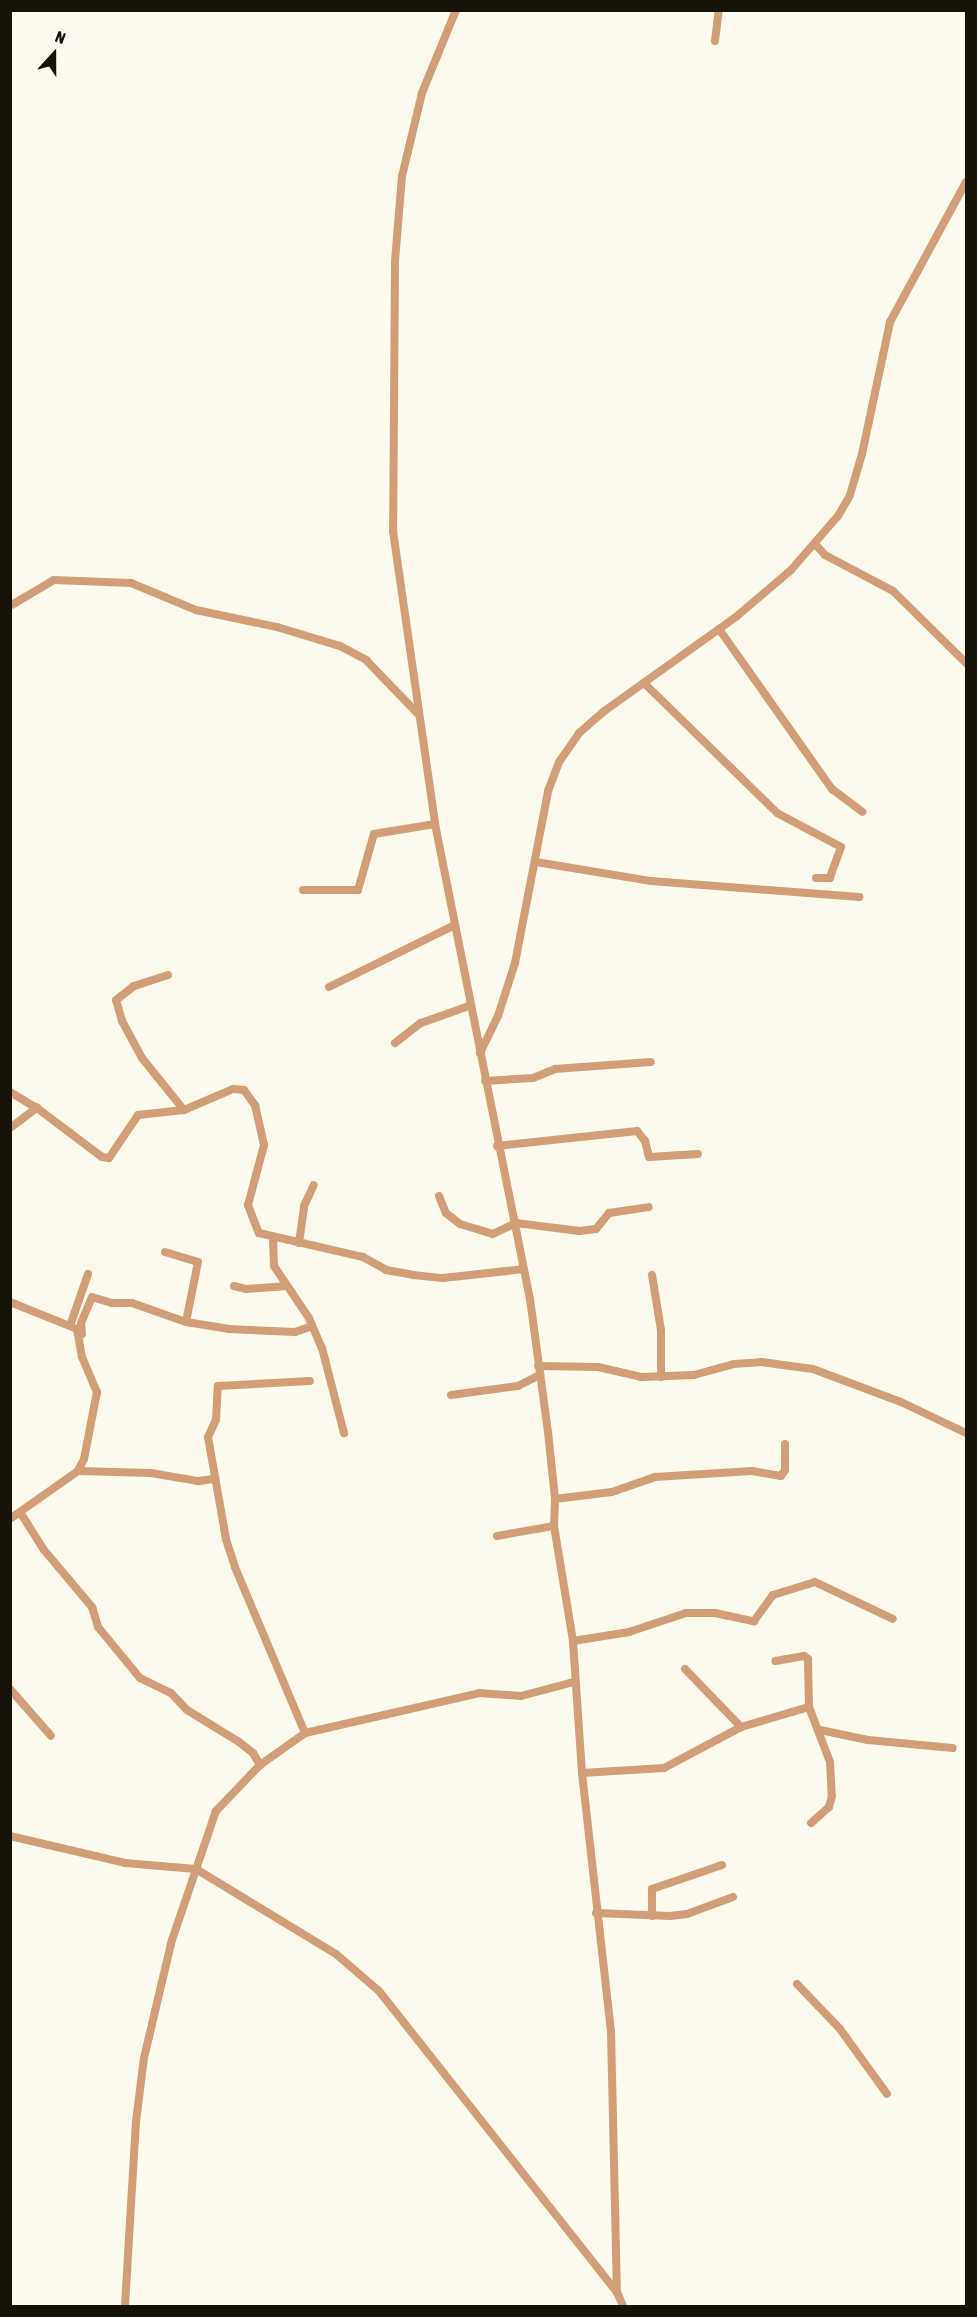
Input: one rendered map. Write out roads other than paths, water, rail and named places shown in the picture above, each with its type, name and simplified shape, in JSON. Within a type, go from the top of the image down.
[{"type":"street","points":[[456,10],[422,93],[402,176],[395,262],[390,484],[417,713],[435,824],[497,1146],[516,1223],[540,1376],[555,1499],[554,1526],[573,1641],[582,1773],[611,2031],[617,2292]]},
{"type":"street","points":[[715,41],[719,10]]},
{"type":"street","points":[[480,1053],[498,1016],[515,963],[548,791],[559,762],[579,733],[719,630],[816,545],[850,495],[890,322],[966,182]]},
{"type":"street","points":[[816,545],[825,555],[893,591],[966,663]]},
{"type":"street","points":[[10,606],[54,580],[130,583],[196,610],[340,646],[366,660],[417,713]]},
{"type":"street","points":[[719,630],[832,789],[862,812]]},
{"type":"street","points":[[644,683],[777,813],[842,846],[830,878],[816,878]]},
{"type":"street","points":[[303,890],[358,890],[374,834],[435,824]]},
{"type":"street","points":[[536,862],[651,881],[859,897]]},
{"type":"street","points":[[329,987],[455,925]]},
{"type":"street","points":[[168,975],[134,986],[117,1000],[122,1021],[142,1058],[184,1110]]},
{"type":"street","points":[[395,1043],[421,1023],[469,1006]]},
{"type":"street","points":[[485,1081],[533,1078],[555,1069],[651,1062]]},
{"type":"street","points":[[10,1092],[37,1108],[102,1157],[109,1158],[138,1115],[184,1110],[233,1089],[251,1095],[264,1145],[248,1204],[259,1233],[363,1257],[386,1270],[413,1275],[443,1278],[524,1269]]},
{"type":"street","points":[[10,1128],[37,1108]]},
{"type":"street","points":[[497,1146],[637,1131],[645,1141],[649,1156],[698,1154]]},
{"type":"street","points":[[299,1243],[304,1206],[314,1185]]},
{"type":"street","points":[[439,1196],[446,1213],[470,1230],[493,1234],[516,1223],[579,1231],[596,1229],[609,1213],[649,1207]]},
{"type":"street","points":[[273,1238],[274,1266],[312,1326],[344,1433]]},
{"type":"street","points":[[165,1252],[198,1262],[186,1322]]},
{"type":"street","points":[[71,1323],[88,1274]]},
{"type":"street","points":[[652,1275],[661,1330],[661,1377]]},
{"type":"street","points":[[234,1286],[246,1289],[286,1286]]},
{"type":"street","points":[[10,1519],[78,1471],[84,1458],[97,1392],[82,1357],[81,1323],[92,1297],[112,1303],[132,1303],[186,1322],[271,1333],[295,1332],[312,1326]]},
{"type":"street","points":[[10,1302],[71,1323],[82,1339]]},
{"type":"street","points":[[538,1366],[598,1367],[641,1377],[694,1375],[734,1364],[761,1362],[813,1369],[901,1402],[966,1433]]},
{"type":"street","points":[[451,1395],[518,1386],[540,1376]]},
{"type":"street","points":[[305,1733],[244,1593],[226,1539],[208,1437],[216,1420],[218,1386],[310,1381]]},
{"type":"street","points":[[555,1499],[612,1492],[655,1477],[752,1471],[781,1476],[785,1470],[785,1444]]},
{"type":"street","points":[[78,1471],[151,1473],[198,1481],[214,1479]]},
{"type":"street","points":[[20,1512],[44,1550],[92,1607],[98,1627],[140,1678],[171,1694],[187,1710],[238,1742],[253,1753],[260,1765]]},
{"type":"street","points":[[497,1536],[554,1526]]},
{"type":"street","points":[[573,1641],[629,1632],[686,1613],[715,1613],[754,1621],[773,1596],[815,1582],[893,1619]]},
{"type":"street","points":[[775,1660],[804,1656],[808,1659],[809,1707],[820,1730],[830,1762],[832,1796],[829,1807],[811,1823]]},
{"type":"street","points":[[685,1669],[741,1727]]},
{"type":"street","points":[[124,2307],[136,2122],[144,2058],[172,1940],[216,1811],[260,1765],[305,1733],[479,1693],[521,1696],[574,1682]]},
{"type":"street","points":[[10,1689],[51,1736]]},
{"type":"street","points":[[582,1773],[671,1766],[741,1727],[809,1707]]},
{"type":"street","points":[[820,1730],[868,1740],[953,1748]]},
{"type":"street","points":[[10,1836],[125,1863],[196,1869],[336,1953],[379,1991],[617,2292],[623,2307]]},
{"type":"street","points":[[652,1916],[652,1888],[722,1865]]},
{"type":"street","points":[[596,1913],[652,1916],[687,1914],[733,1897]]},
{"type":"street","points":[[797,1984],[840,2029],[887,2094]]}]
